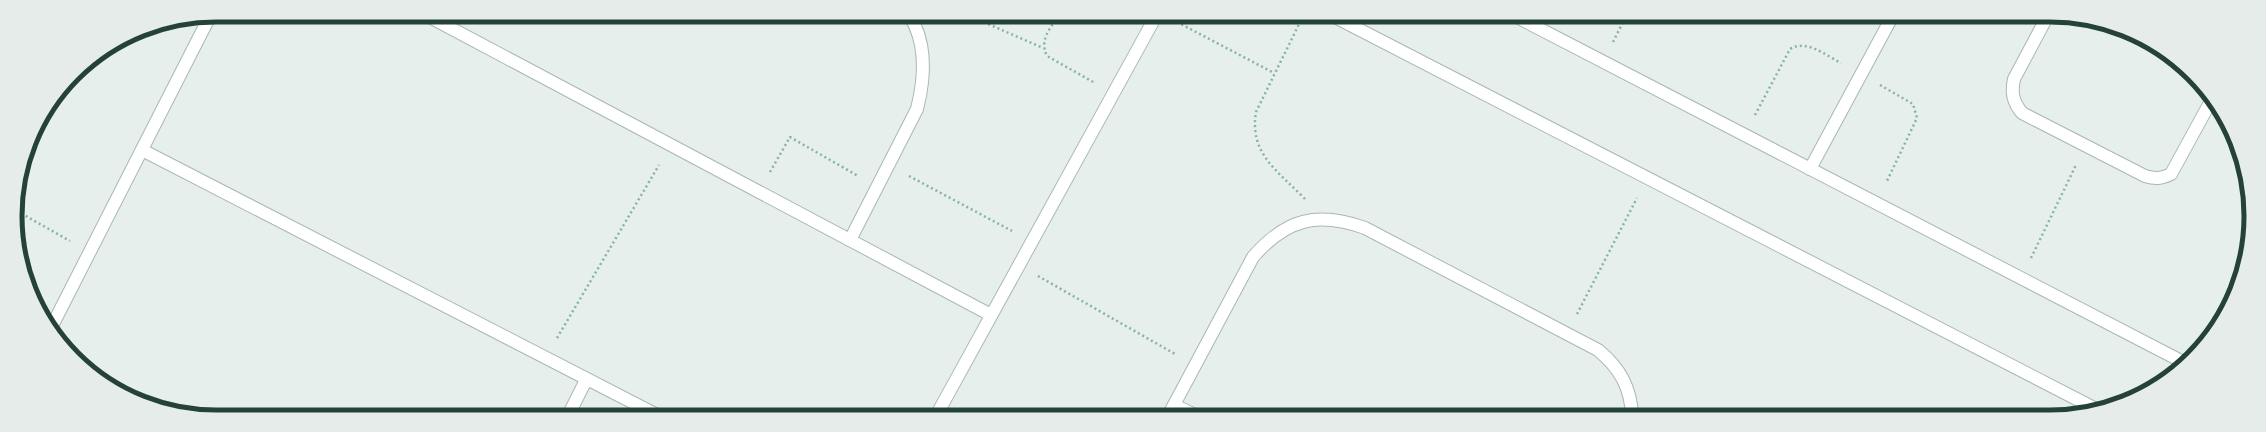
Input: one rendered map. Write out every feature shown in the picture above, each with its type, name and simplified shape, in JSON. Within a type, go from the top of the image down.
[{"type":"street","points":[[54,322],[207,22]]},
{"type":"street","points":[[439,22],[991,315]]},
{"type":"street","points":[[850,240],[917,108],[922,87],[923,64],[920,42],[912,22]]},
{"type":"street","points":[[939,410],[1153,22]]},
{"type":"street","points":[[1355,22],[1648,178],[2089,406]]},
{"type":"street","points":[[1526,22],[2180,360]]},
{"type":"street","points":[[1810,169],[1889,22]]},
{"type":"street","points":[[2044,22],[2014,79],[2012,97],[2022,113],[2145,176],[2153,179],[2162,178],[2171,174],[2209,105]]},
{"type":"street","points":[[142,150],[647,410]]},
{"type":"street","points":[[1171,410],[1253,257],[1266,241],[1284,229],[1303,221],[1324,218],[1345,221],[1365,228],[1598,350],[1618,369],[1628,388],[1631,410]]},
{"type":"street","points":[[571,410],[586,380]]},
{"type":"street","points":[[1174,404],[1186,410]]},
{"type":"path","points":[[984,22],[1043,48]]},
{"type":"path","points":[[1054,22],[1044,40],[1043,48],[1047,56],[1113,94]]},
{"type":"path","points":[[1177,22],[1274,73]]},
{"type":"path","points":[[1300,22],[1256,112],[1253,127],[1256,143],[1264,157],[1324,218]]},
{"type":"path","points":[[1602,62],[1623,22]]},
{"type":"path","points":[[760,192],[790,137],[877,187]]},
{"type":"path","points":[[2021,278],[2086,145]]},
{"type":"path","points":[[544,358],[671,146]]},
{"type":"path","points":[[889,165],[1032,241]]},
{"type":"path","points":[[1567,333],[1648,178]]},
{"type":"path","points":[[22,214],[90,251]]},
{"type":"path","points":[[1019,265],[1195,366]]}]
